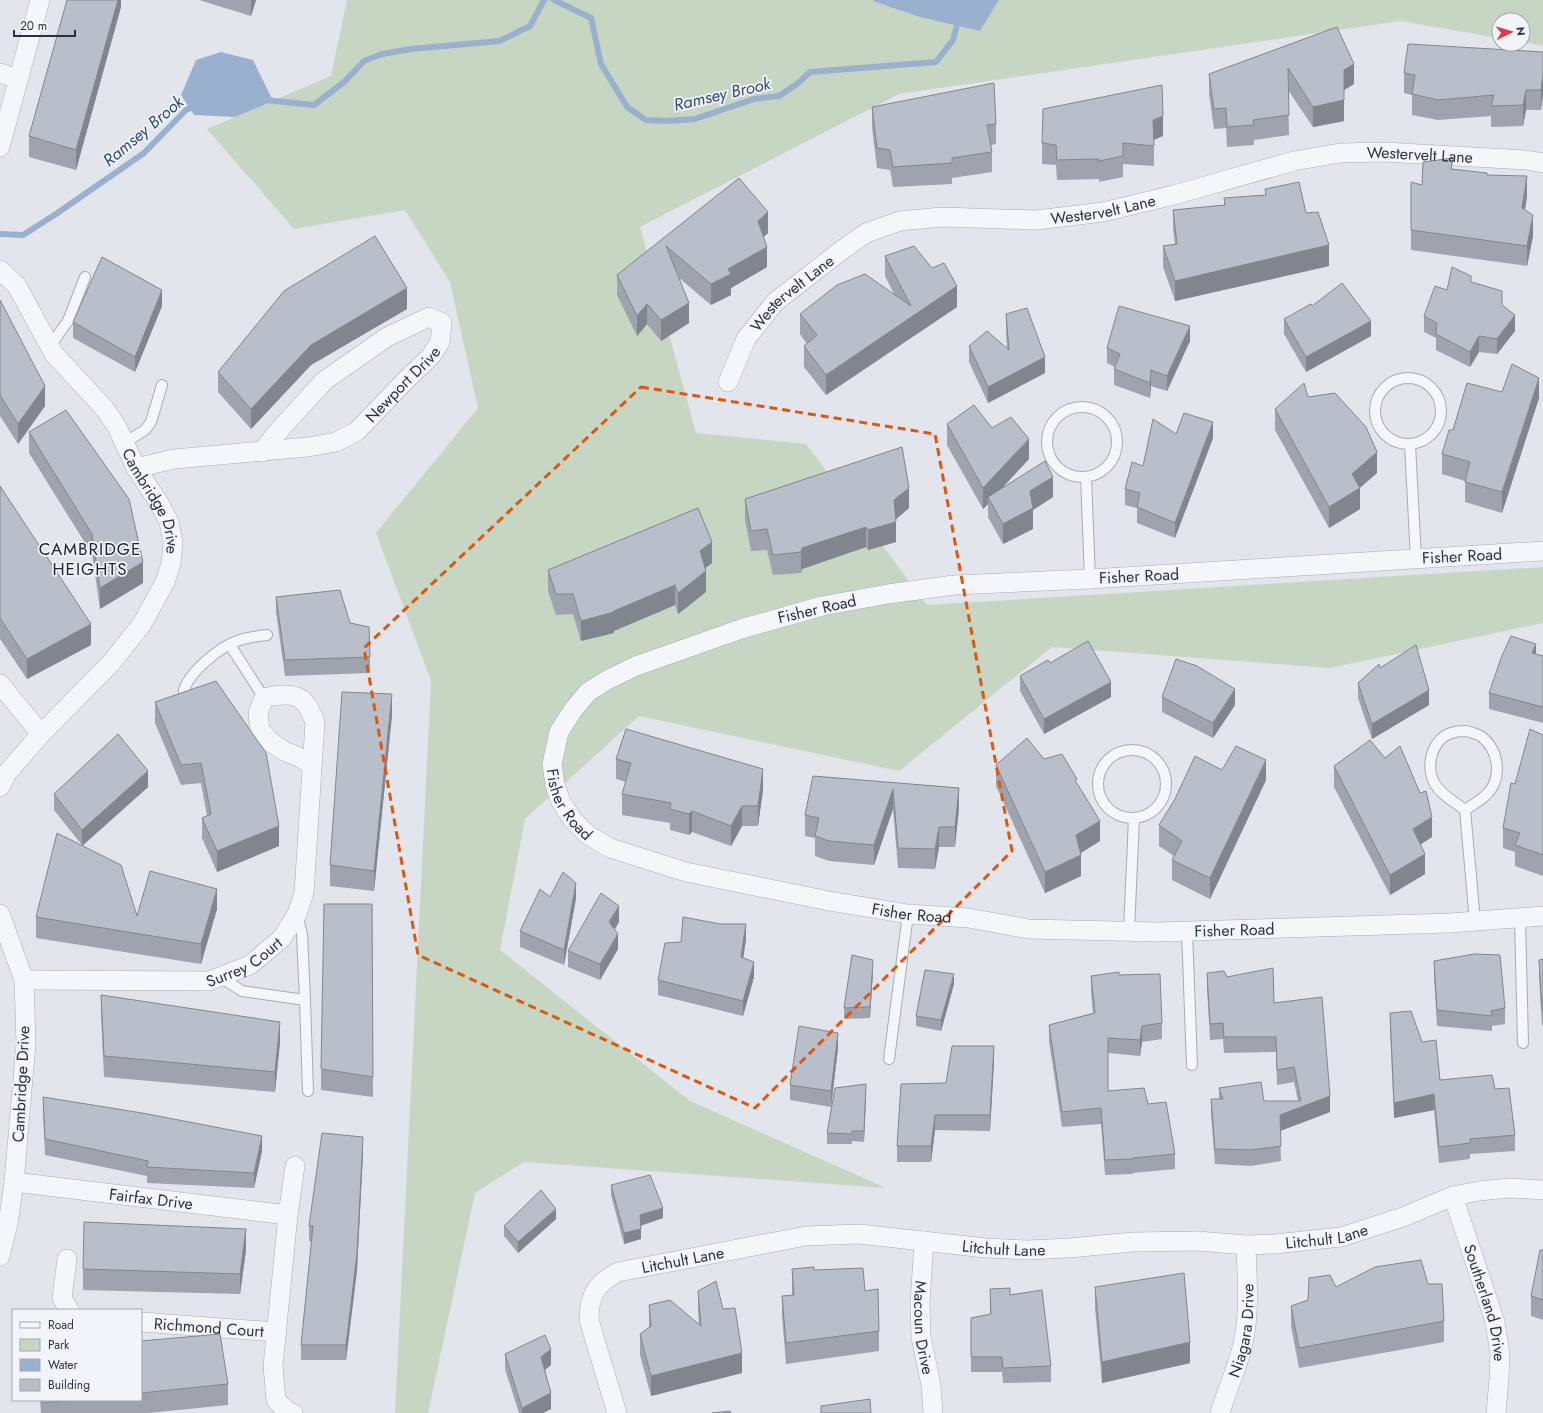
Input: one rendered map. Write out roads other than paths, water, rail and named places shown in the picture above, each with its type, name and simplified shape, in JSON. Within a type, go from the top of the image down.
[{"type":"street","points":[[0,147],[9,76],[40,0]]},
{"type":"street","name":"Westervelt Lane","points":[[728,382],[746,339],[775,302],[866,233],[900,220],[942,217],[1037,220],[1103,212],[1174,195],[1294,161],[1340,153],[1384,152],[1526,160],[1543,163]]},
{"type":"street","name":"Cambridge Drive","points":[[0,270],[17,286],[54,354],[105,409],[117,427],[136,468],[159,503],[169,522],[173,543],[171,564],[164,582],[142,624],[111,663],[41,734],[7,773],[0,786]]},
{"type":"street","name":"Newport Drive","points":[[136,468],[174,459],[263,452],[336,442],[357,431],[431,356],[440,342],[442,323],[429,318],[387,338],[324,381],[274,436],[263,452]]},
{"type":"street","name":"Fisher Road","points":[[1543,551],[1090,579],[954,585],[888,594],[822,606],[741,629],[636,666],[609,679],[588,692],[572,710],[559,732],[552,764],[555,785],[561,802],[573,820],[588,835],[610,848],[686,872],[829,901],[908,914],[968,918],[1029,928],[1129,931],[1187,931],[1450,923],[1543,916]]},
{"type":"street","points":[[0,684],[41,734]]},
{"type":"street","name":"Surrey Court","points":[[24,980],[209,981],[250,965],[282,938],[297,914],[304,893],[314,722],[305,703],[293,695],[275,694],[264,698]]},
{"type":"street","points":[[264,698],[258,713],[260,730],[272,743],[284,751],[299,757],[312,765]]},
{"type":"street","name":"Cambridge Drive","points":[[0,914],[24,980],[26,1044],[14,1182],[8,1224],[0,1256]]},
{"type":"street","points":[[293,1413],[288,1412],[276,1400],[273,1366],[288,1215],[295,1166]]},
{"type":"street","name":"Fairfax Drive","points":[[14,1182],[288,1215]]},
{"type":"street","name":"Litchult Lane","points":[[616,1413],[589,1320],[589,1306],[595,1291],[605,1279],[618,1272],[806,1236],[859,1234],[986,1248],[1027,1250],[1133,1242],[1198,1241],[1246,1245],[1275,1244],[1341,1237],[1403,1217],[1453,1196],[1479,1191],[1510,1188],[1543,1190]]},
{"type":"street","name":"Southerland Drive","points":[[1453,1196],[1495,1322],[1500,1354],[1496,1413]]},
{"type":"street","name":"Macoun Drive","points":[[924,1241],[920,1302],[921,1338],[931,1385],[932,1413]]},
{"type":"street","name":"Niagara Drive","points":[[1220,1413],[1226,1392],[1241,1354],[1246,1325],[1246,1245]]},
{"type":"street","points":[[67,1259],[62,1298],[68,1309]]},
{"type":"street","name":"Richmond Court","points":[[142,1322],[277,1332]]},
{"type":"lane","points":[[50,346],[68,321],[85,277]]},
{"type":"lane","points":[[1406,377],[1419,379],[1430,385],[1437,393],[1441,404],[1442,414],[1439,425],[1434,432],[1426,439],[1410,444],[1402,444],[1391,440],[1382,432],[1375,418],[1376,401],[1383,388],[1394,380],[1406,377]]},
{"type":"lane","points":[[124,443],[146,430],[162,385]]},
{"type":"lane","points":[[1085,407],[1097,410],[1107,417],[1114,428],[1117,443],[1112,462],[1099,473],[1086,477],[1073,476],[1058,467],[1050,457],[1048,438],[1053,423],[1063,413],[1073,409],[1085,407]]},
{"type":"lane","points":[[1410,444],[1416,559]]},
{"type":"lane","points":[[1086,477],[1090,579]]},
{"type":"lane","points":[[187,705],[184,691],[189,680],[199,667],[218,651],[239,640],[267,635]]},
{"type":"lane","points":[[230,645],[264,698]]},
{"type":"lane","points":[[1465,810],[1486,795],[1494,783],[1497,771],[1496,757],[1490,745],[1480,736],[1468,731],[1454,732],[1443,737],[1435,746],[1430,759],[1430,772],[1435,784],[1444,795],[1465,810],[1475,921]]},
{"type":"lane","points":[[1134,749],[1146,752],[1155,758],[1162,766],[1166,784],[1165,793],[1160,804],[1152,812],[1145,816],[1134,818],[1121,816],[1110,810],[1102,801],[1098,790],[1098,778],[1103,765],[1113,755],[1123,750],[1134,749]]},
{"type":"lane","points":[[1129,931],[1134,818]]},
{"type":"lane","points":[[297,914],[302,934],[308,1091]]},
{"type":"lane","points":[[889,1059],[908,914]]},
{"type":"lane","points":[[1520,918],[1524,1043]]},
{"type":"lane","points":[[1187,931],[1192,1065]]},
{"type":"lane","points":[[220,976],[242,991],[305,1000]]},
{"type":"water","points":[[873,0],[999,0],[980,31],[920,17]]},
{"type":"water","points":[[221,52],[253,60],[273,101],[235,117],[194,115],[181,95],[196,60]]},
{"type":"waterway","name":"Ramsey Brook","points":[[266,100],[314,105],[344,82],[364,61],[382,54],[411,49],[500,41],[530,26],[544,0]]},
{"type":"waterway","name":"Ramsey Brook","points":[[554,0],[591,18],[601,64],[627,107],[646,120],[667,121],[695,119],[754,99],[779,96],[797,84],[810,72],[936,62],[953,40],[959,18]]},
{"type":"waterway","name":"Ramsey Brook","points":[[0,234],[23,235],[56,214],[144,153],[186,110],[196,105]]},
{"type":"district","name":"CAMBRIDGE HEIGHTS","points":[[90,559]]}]
